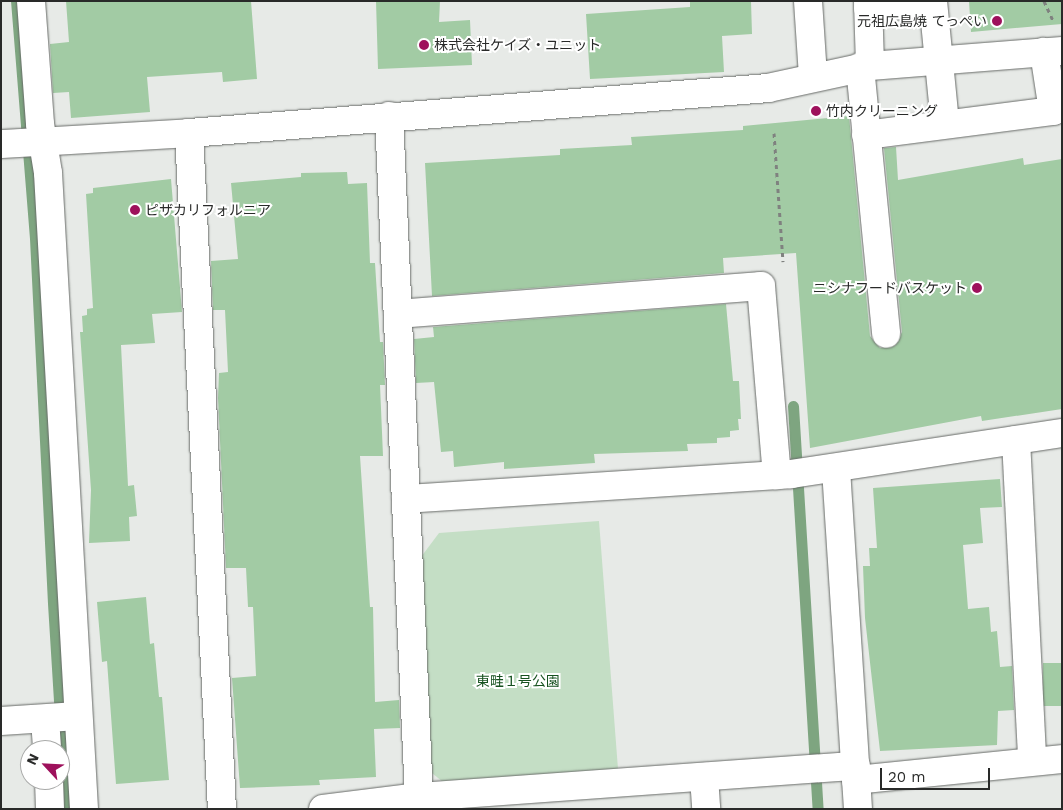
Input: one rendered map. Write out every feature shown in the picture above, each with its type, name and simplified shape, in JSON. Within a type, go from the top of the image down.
[{"type":"street","points":[[31,1],[24,143],[48,173],[61,717],[84,809]]},
{"type":"street","points":[[808,1],[813,76]]},
{"type":"street","points":[[886,334],[866,135],[865,67],[868,5],[933,2],[937,60],[945,123]]},
{"type":"street","points":[[24,143],[189,134],[389,116],[768,88],[813,76],[865,67],[1053,51],[1053,111],[945,123],[866,135]]},
{"type":"street","points":[[389,116],[419,797]]},
{"type":"street","points":[[189,134],[222,809]]},
{"type":"street","points":[[398,314],[761,286],[792,474]]},
{"type":"street","points":[[406,499],[792,474],[836,469],[1062,433]]},
{"type":"street","points":[[1016,440],[1032,761]]},
{"type":"street","points":[[836,469],[858,809]]},
{"type":"street","points":[[1,721],[61,717]]},
{"type":"street","points":[[51,740],[61,717]]},
{"type":"street","points":[[323,809],[419,797],[500,801],[704,777],[815,768],[856,773],[1062,759]]},
{"type":"street","points":[[704,777],[706,809]]},
{"type":"street","points":[[49,790],[50,809]]},
{"type":"green space","name":"東畦１号公園","points":[[599,521],[618,769],[443,782],[427,769],[421,557],[439,533]]},
{"type":"shaded area","points":[[11,1],[21,1],[37,178],[70,740],[56,740],[30,239]]},
{"type":"shaded area","points":[[70,741],[74,809],[61,809],[61,790],[70,790]]},
{"type":"building","points":[[66,1],[251,1],[257,79],[223,82],[222,72],[147,77],[150,112],[71,118],[69,92],[53,93],[50,44],[69,42]]},
{"type":"building","name":"株式会社ケイズ・ユニット","points":[[376,1],[440,1],[439,22],[470,20],[472,65],[378,69]]},
{"type":"building","points":[[690,1],[751,1],[752,34],[722,36],[724,72],[590,79],[586,14],[690,7]]},
{"type":"building","points":[[969,1],[1062,1],[1062,24],[971,32]]},
{"type":"building","points":[[849,116],[870,336],[880,348],[895,346],[902,332],[884,148],[896,147],[898,180],[1023,158],[1024,165],[1062,159],[1062,409],[982,421],[981,416],[810,448],[796,253],[723,258],[724,273],[432,296],[425,163],[560,155],[560,149],[632,145],[631,137],[743,130],[743,126]]},
{"type":"building","points":[[347,172],[348,184],[367,183],[370,263],[375,263],[380,342],[383,342],[385,385],[380,385],[383,456],[360,456],[370,607],[373,607],[375,702],[399,700],[400,728],[374,729],[376,777],[319,780],[320,785],[240,788],[232,678],[256,676],[253,607],[248,607],[246,568],[226,568],[218,398],[219,373],[228,372],[225,310],[213,310],[211,261],[238,259],[231,183],[301,177],[301,173]]},
{"type":"building","points":[[171,179],[182,312],[152,314],[155,343],[121,345],[128,486],[134,485],[137,516],[129,517],[130,541],[89,543],[91,490],[80,332],[83,332],[82,316],[87,315],[87,309],[93,308],[86,194],[93,193],[93,188]]},
{"type":"building","points":[[726,304],[733,381],[739,381],[741,419],[738,419],[739,430],[730,431],[730,437],[717,438],[717,443],[687,444],[688,451],[594,454],[595,463],[504,469],[504,462],[454,467],[453,451],[441,452],[434,382],[416,383],[414,339],[434,337],[433,327]]},
{"type":"building","points":[[1000,479],[1002,507],[980,508],[983,543],[963,545],[968,609],[989,607],[991,632],[997,631],[1000,667],[1012,666],[1014,710],[998,711],[997,745],[880,751],[865,618],[863,566],[870,566],[869,548],[877,548],[873,488]]},
{"type":"building","points":[[146,597],[150,644],[154,643],[159,697],[162,697],[169,780],[116,784],[107,661],[102,662],[97,602]]},
{"type":"building","points":[[1043,663],[1062,663],[1062,706],[1043,706]]},
{"type":"waterway","points":[[793,406],[818,809]]},
{"type":"place","name":"元祖広島焼 てっぺい","points":[[997,21]]},
{"type":"place","name":"株式会社ケイズ・ユニット","points":[[424,45]]},
{"type":"place","name":"竹内クリーニング","points":[[816,111]]},
{"type":"place","name":"ピザカリフォルニア","points":[[135,210]]},
{"type":"place","name":"ニシナフードバスケット","points":[[977,288]]}]
